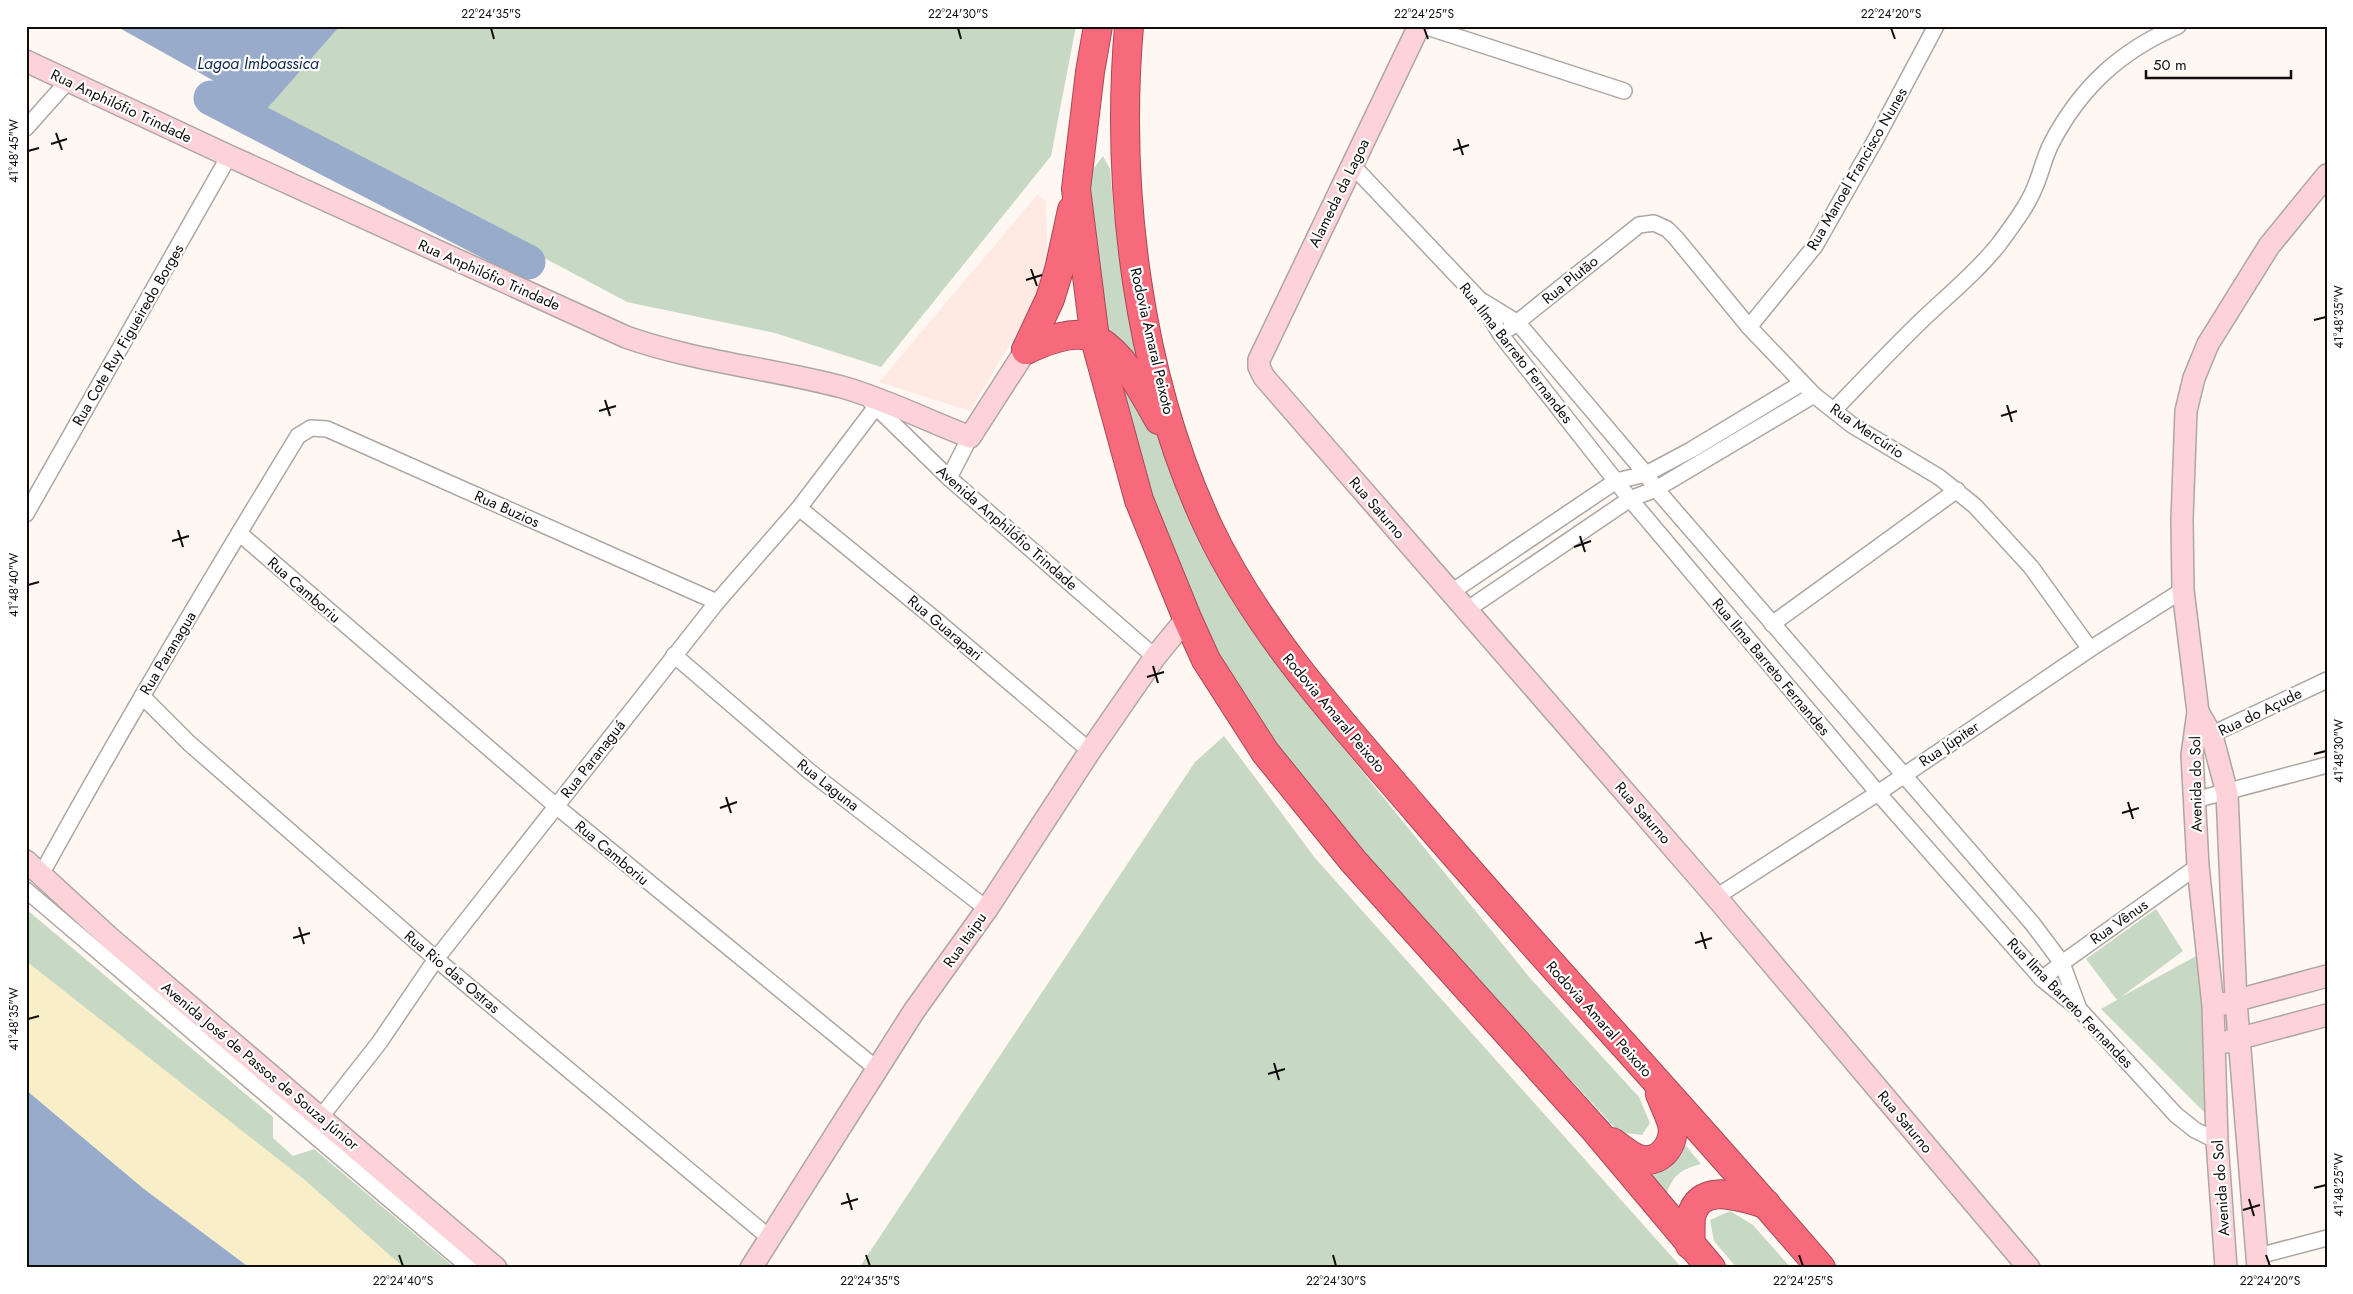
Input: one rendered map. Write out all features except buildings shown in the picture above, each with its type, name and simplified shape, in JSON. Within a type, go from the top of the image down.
[{"type":"highway","points":[[1026,350],[1050,299],[1059,270],[1076,189],[1090,72],[1098,26]]},
{"type":"highway","name":"Rodovia Amaral Peixoto","points":[[1129,26],[1125,71],[1124,166],[1131,244],[1156,375],[1179,454],[1208,525],[1241,589],[1287,657],[1504,913],[1766,1204],[1820,1268]]},
{"type":"highway","points":[[1076,189],[1095,339],[1139,500],[1206,660],[1265,752],[1354,862],[1596,1131],[1711,1268]]},
{"type":"highway","points":[[1026,350],[1046,340],[1071,335],[1095,339],[1120,360],[1139,386],[1179,454]]},
{"type":"highway","points":[[1596,1131],[1637,1158],[1651,1159],[1664,1152],[1671,1141],[1672,1124],[1656,1082]]},
{"type":"highway","points":[[1690,1245],[1692,1216],[1702,1200],[1719,1193],[1730,1194],[1766,1204]]},
{"type":"street","name":"Alameda da Lagoa","points":[[1259,360],[1419,26]]},
{"type":"street","points":[[1424,26],[1624,91]]},
{"type":"street","name":"Rua Manoel Francisco Nunes","points":[[1749,327],[1815,246],[1860,169],[1936,26]]},
{"type":"street","points":[[1834,410],[1914,328],[1969,277],[1997,246],[2017,219],[2034,189],[2050,146],[2068,114],[2104,71],[2131,51],[2156,36],[2178,26]]},
{"type":"street","name":"Rua Anphilófio Trindade","points":[[26,61],[67,82],[626,337],[660,349],[753,370],[816,381],[970,437]]},
{"type":"street","points":[[26,128],[67,82]]},
{"type":"street","name":"Rua Cote Ruy Figueiredo Borges","points":[[26,514],[229,156]]},
{"type":"street","name":"Rua Ilma Barreto Fernandes","points":[[1353,166],[1480,300],[1501,335],[1630,499],[1878,793],[2042,979],[2080,1009],[2176,1115],[2196,1130],[2217,1141]]},
{"type":"street","name":"Avenida do Sol","points":[[2226,1268],[2217,1141],[2213,1006],[2198,866],[2195,800],[2202,739],[2183,590],[2182,520],[2186,411],[2194,378],[2208,344],[2269,246],[2327,175]]},
{"type":"street","name":"Rua Mercúrio","points":[[1639,225],[1654,223],[1667,230],[1749,327],[1814,395],[1852,425],[1957,490],[1996,528],[2031,567],[2090,649]]},
{"type":"street","name":"Rua Plutão","points":[[1501,335],[1639,225]]},
{"type":"street","name":"Rua Ilma Barreto Fernandes","points":[[1480,300],[1518,322],[1646,474],[1656,489],[2032,923],[2062,963],[2080,1009]]},
{"type":"street","points":[[948,478],[970,437],[1026,350]]},
{"type":"street","name":"Rua Saturno","points":[[1259,360],[1259,367],[1264,378],[1716,897],[2029,1268]]},
{"type":"street","points":[[1450,593],[1616,481],[1646,474],[1691,450],[1802,382]]},
{"type":"street","points":[[1465,610],[1630,499],[1656,489],[1814,395]]},
{"type":"street","name":"Avenida Anphilófio Trindade","points":[[869,401],[948,478],[1155,657]]},
{"type":"street","name":"Rua Paranaguá","points":[[320,1118],[379,1043],[436,959],[674,655],[717,602],[799,508],[869,401]]},
{"type":"street","name":"Rua Buzios","points":[[298,436],[311,428],[327,429],[717,602]]},
{"type":"street","name":"Rua Paranagua","points":[[34,867],[142,696],[298,436]]},
{"type":"street","points":[[1772,624],[1957,490]]},
{"type":"street","name":"Rua Guarapari","points":[[799,508],[936,620],[1090,751]]},
{"type":"street","name":"Rua Camboriu","points":[[239,533],[556,806],[877,1069]]},
{"type":"street","name":"Rua Júpiter","points":[[1716,897],[1878,793],[2090,649],[2183,590]]},
{"type":"street","name":"Rua Itaipu","points":[[751,1268],[914,1011],[988,909],[1090,751],[1155,657],[1187,618]]},
{"type":"street","name":"Rua Laguna","points":[[674,655],[809,771],[988,909]]},
{"type":"street","name":"Rua do Açude","points":[[2202,739],[2327,680]]},
{"type":"street","name":"Rua Rio das Ostras","points":[[142,696],[189,744],[436,959],[771,1239]]},
{"type":"street","name":"Avenida do Sol","points":[[2202,739],[2227,793],[2236,1001],[2247,1152],[2258,1262]]},
{"type":"street","points":[[2195,800],[2227,793],[2327,764]]},
{"type":"street","name":"Rua Vênus","points":[[2042,979],[2198,866]]},
{"type":"street","name":"Avenida José de Passos de Souza Júnior","points":[[34,867],[110,938],[496,1268]]},
{"type":"street","points":[[26,890],[470,1268]]},
{"type":"street","points":[[2213,1006],[2327,976]]},
{"type":"street","points":[[2214,1046],[2327,1014]]},
{"type":"street","points":[[2258,1262],[2327,1238]]},
{"type":"shaded area","points":[[1038,194],[1046,201],[1048,280],[970,411],[879,382]]},
{"type":"green space","points":[[340,26],[1076,26],[1051,156],[881,367],[775,333],[627,302],[266,110]]},
{"type":"green space","points":[[1103,156],[1110,169],[1114,214],[1135,353],[1105,335],[1087,211],[1091,172]]},
{"type":"green space","points":[[1108,364],[1149,412],[1212,566],[1296,690],[1530,978],[1639,1097],[1650,1123],[1642,1135],[1619,1132],[1327,817],[1223,674],[1152,510]]},
{"type":"green space","points":[[1224,736],[1315,858],[1682,1268],[859,1268],[1195,762]]},
{"type":"green space","points":[[26,909],[273,1117],[273,1138],[293,1156],[314,1149],[455,1268],[404,1268],[301,1177],[26,1000]]},
{"type":"green space","points":[[2156,909],[2183,951],[2121,997],[2200,954],[2206,1114],[2101,1009],[2117,1000],[2086,959]]},
{"type":"green space","points":[[1681,1140],[1701,1164],[1688,1168],[1679,1174],[1672,1182],[1666,1195],[1644,1169]]},
{"type":"green space","points":[[1730,1211],[1753,1225],[1791,1268],[1737,1268],[1714,1241],[1710,1220]]},
{"type":"sand","points":[[26,961],[301,1177],[404,1268],[250,1268],[144,1189],[26,1090]]},
{"type":"water","name":"Lagoa Imboassica","points":[[116,26],[340,26],[266,110]]},
{"type":"water","points":[[26,1090],[144,1189],[250,1268],[26,1268]]},
{"type":"waterway","points":[[211,98],[528,262]]}]
